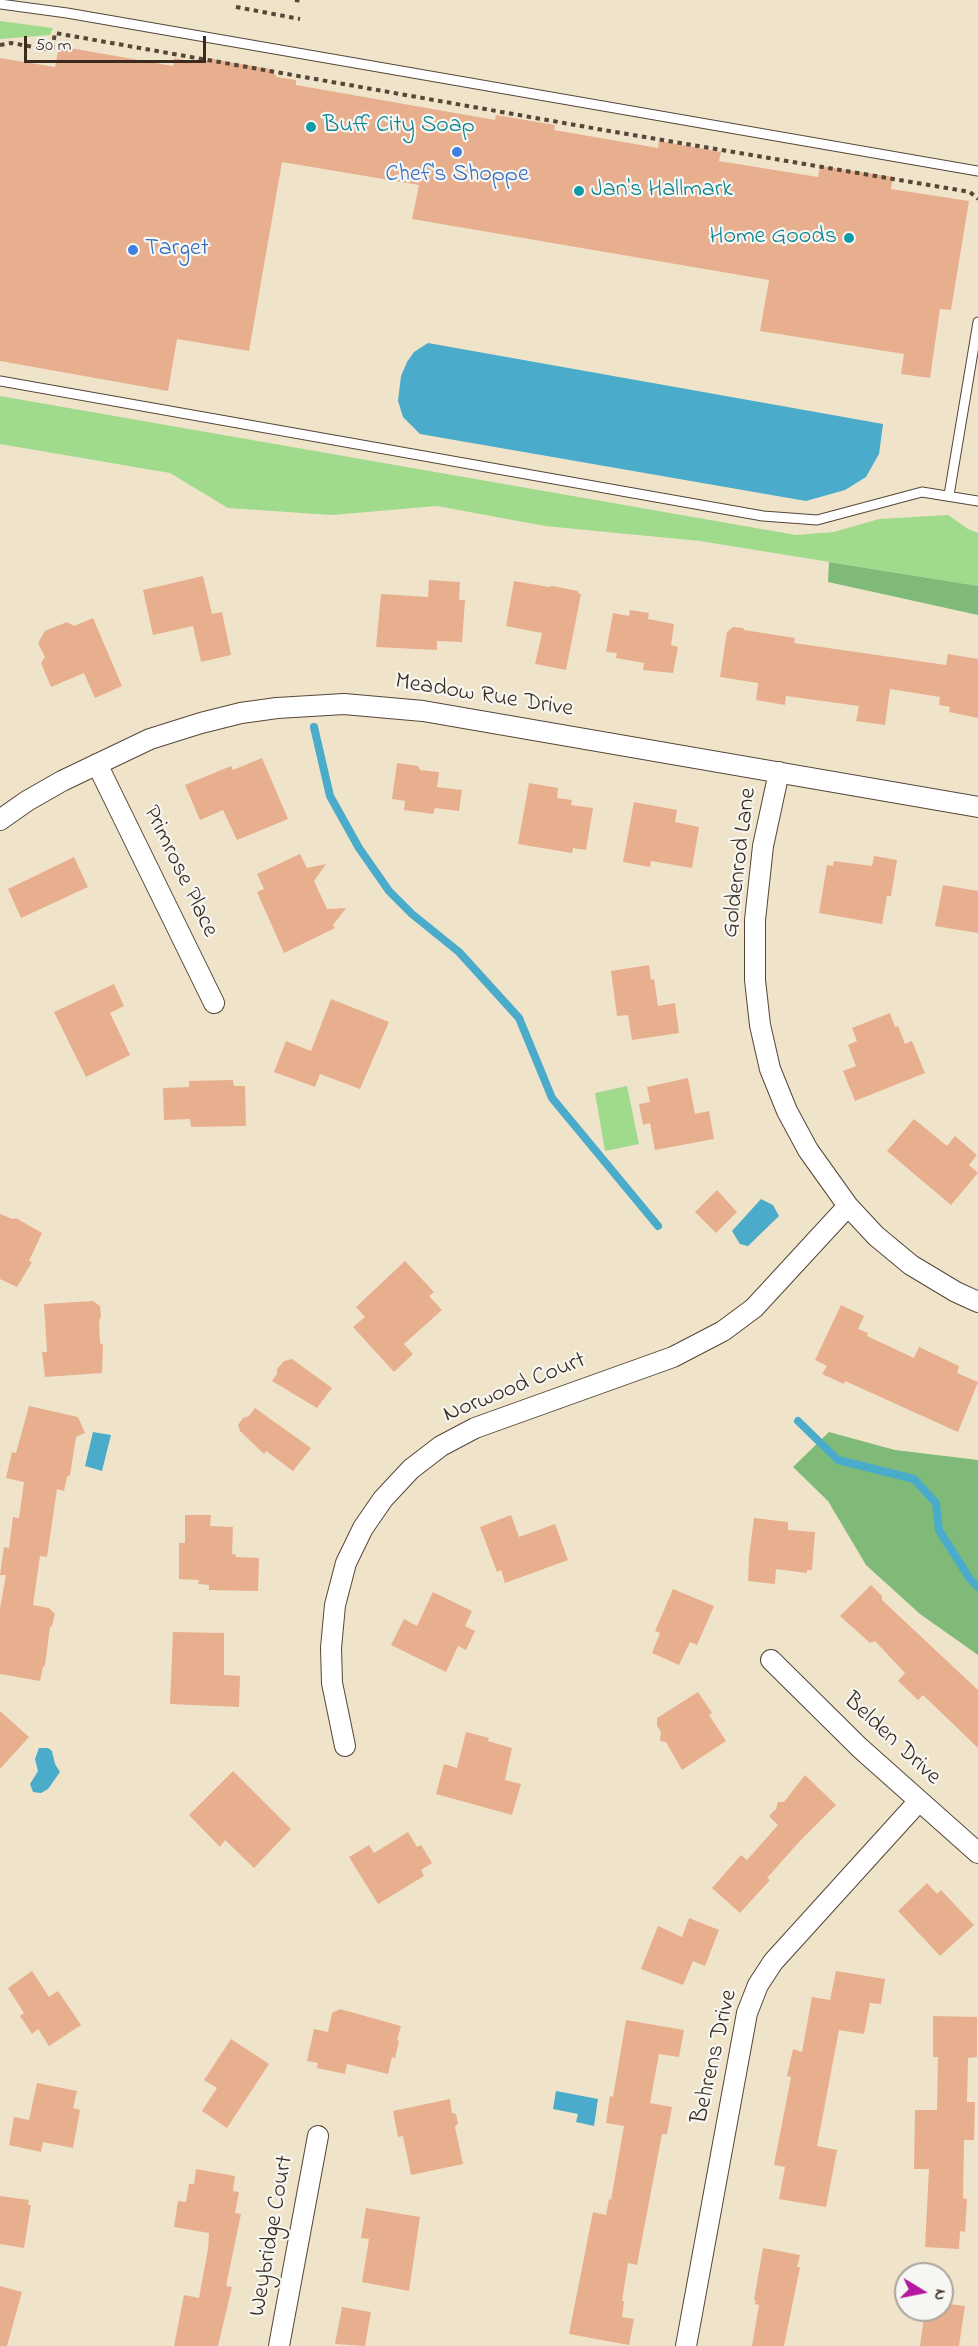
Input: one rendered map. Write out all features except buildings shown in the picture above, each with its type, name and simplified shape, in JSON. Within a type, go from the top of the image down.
[{"type":"street","name":"Meadow Rue Drive","points":[[0,820],[27,801],[150,739],[241,713],[277,708],[344,704],[423,711],[978,807]]},
{"type":"street","name":"Primrose Place","points":[[97,764],[214,1003]]},
{"type":"street","name":"Goldenrod Lane","points":[[778,772],[764,846],[755,920],[755,980],[760,1025],[770,1069],[787,1111],[808,1150],[848,1206],[876,1236],[911,1265],[956,1292],[978,1302]]},
{"type":"street","name":"Norwood Court","points":[[345,1746],[332,1683],[331,1648],[335,1605],[346,1563],[363,1528],[383,1499],[411,1469],[441,1446],[475,1428],[673,1357],[723,1331],[754,1308],[848,1206]]},
{"type":"street","name":"Belden Drive","points":[[771,1660],[861,1748],[978,1853]]},
{"type":"street","name":"Behrens Drive","points":[[686,2346],[747,2013],[758,1985],[773,1962],[919,1801]]},
{"type":"street","name":"Weybridge Court","points":[[279,2346],[318,2136]]},
{"type":"lane","points":[[0,4],[67,13],[978,171]]},
{"type":"lane","points":[[949,495],[978,322]]},
{"type":"lane","points":[[0,381],[763,516],[817,520],[922,492],[978,501]]},
{"type":"path","points":[[296,0],[302,1]]},
{"type":"path","points":[[236,8],[300,19]]},
{"type":"path","points":[[0,45],[10,43],[52,50],[55,33],[970,192],[978,199]]},
{"type":"green space","points":[[0,21],[53,28],[50,35],[0,39]]},
{"type":"green space","points":[[0,396],[796,535],[834,532],[879,519],[948,515],[978,533],[978,586],[700,541],[545,526],[437,506],[332,515],[228,508],[170,473],[0,444]]},
{"type":"green space","points":[[829,562],[978,586],[978,615],[828,582]]},
{"type":"green space","points":[[627,1086],[639,1144],[605,1151],[595,1093]]},
{"type":"green space","points":[[829,1432],[895,1450],[978,1460],[978,1655],[920,1614],[866,1565],[828,1501],[793,1467]]},
{"type":"water","points":[[428,343],[883,424],[879,454],[866,477],[845,490],[806,501],[420,434],[403,417],[398,401],[401,376],[407,362],[414,352]]},
{"type":"water","points":[[761,1199],[773,1205],[779,1216],[748,1246],[740,1244],[732,1231]]},
{"type":"water","points":[[93,1432],[111,1435],[102,1471],[85,1466]]},
{"type":"water","points":[[39,1748],[48,1748],[52,1751],[55,1764],[60,1772],[48,1789],[41,1793],[33,1792],[30,1784],[38,1771],[35,1759]]},
{"type":"water","points":[[556,2091],[598,2099],[594,2126],[576,2122],[578,2114],[553,2109]]},
{"type":"waterway","points":[[314,727],[330,796],[359,848],[389,891],[412,914],[459,952],[519,1018],[552,1098],[658,1226]]},
{"type":"waterway","points":[[798,1421],[838,1460],[914,1479],[936,1503],[939,1530],[970,1579],[978,1587]]},
{"type":"place","name":"Buff City Soap","points":[[311,127]]},
{"type":"place","name":"Chef's Shoppe","points":[[457,152]]},
{"type":"place","name":"Jan's Hallmark","points":[[579,191]]},
{"type":"place","name":"Home Goods","points":[[849,238]]},
{"type":"place","name":"Target","points":[[133,250]]}]
